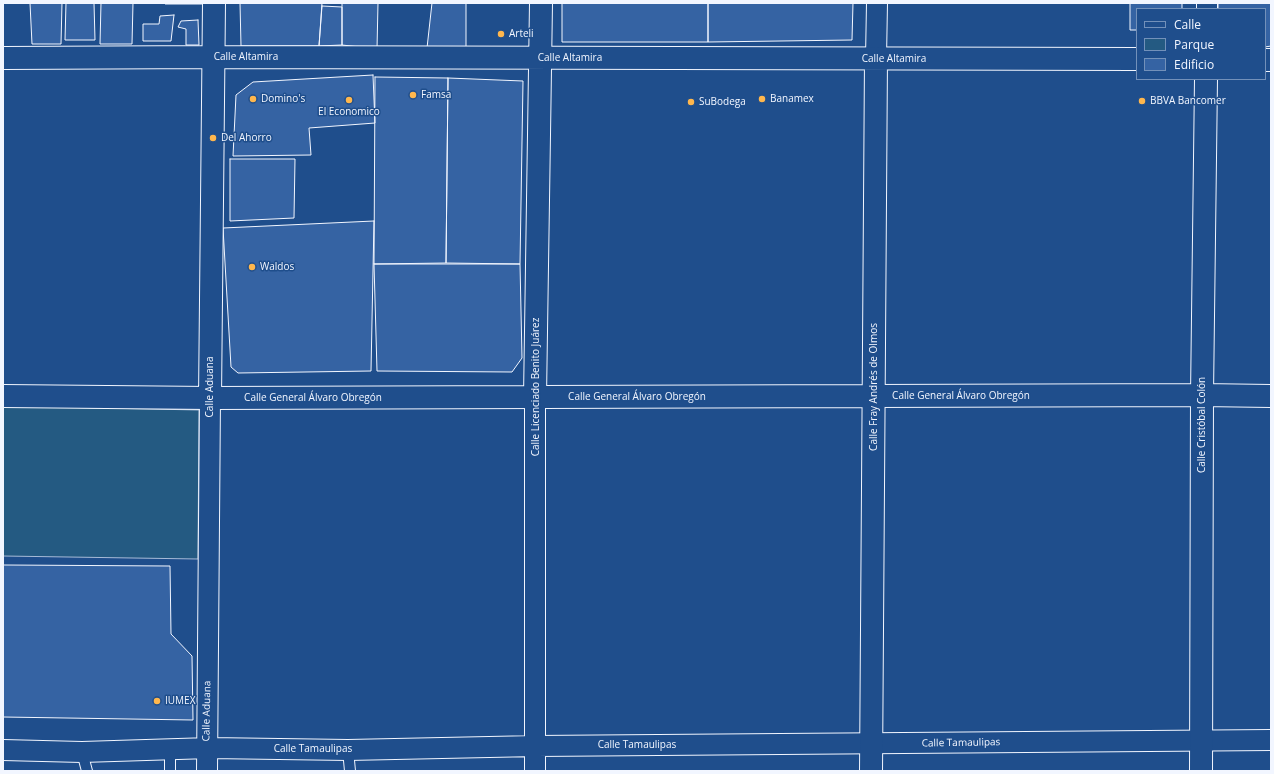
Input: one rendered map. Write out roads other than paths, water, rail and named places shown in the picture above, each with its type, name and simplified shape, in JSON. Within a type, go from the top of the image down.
[{"type":"main road","name":"Calle Aduana","points":[[210,398],[214,3]]},
{"type":"main road","name":"Calle Licenciado Benito Juárez","points":[[535,397],[541,3]]},
{"type":"main road","name":"Calle Altamira","points":[[3,58],[1136,59]]},
{"type":"main road","name":"Calle Fray Andrés de Olmos","points":[[872,771],[876,58]]},
{"type":"main road","name":"Calle Cristóbal Colón","points":[[1201,771],[1202,395],[1206,80]]},
{"type":"main road","name":"Calle General Álvaro Obregón","points":[[3,396],[210,398],[1271,396]]},
{"type":"street","name":"Calle Fray Andrés de Olmos","points":[[876,58],[877,3]]},
{"type":"street","name":"Calle Licenciado Benito Juárez","points":[[535,397],[535,771]]},
{"type":"street","name":"Calle Aduana","points":[[207,771],[210,398]]},
{"type":"street","name":"Calle Tamaulipas","points":[[3,750],[82,752],[207,748],[348,750],[536,746],[1271,740]]},
{"type":"lane","points":[[170,749],[170,771]]},
{"type":"lane","points":[[348,750],[350,771]]},
{"type":"lane","points":[[82,752],[87,771]]},
{"type":"place","name":"Arteli","points":[[501,34]]},
{"type":"place","name":"Famsa","points":[[413,95]]},
{"type":"place","name":"Domino's","points":[[253,99]]},
{"type":"place","name":"Banamex","points":[[762,99]]},
{"type":"place","name":"El Economico","points":[[349,100]]},
{"type":"place","name":"BBVA Bancomer","points":[[1142,101]]},
{"type":"place","name":"SuBodega","points":[[691,102]]},
{"type":"place","name":"Del Ahorro","points":[[213,138]]},
{"type":"place","name":"Waldos","points":[[252,267]]},
{"type":"place","name":"IUMEX","points":[[157,701]]}]
